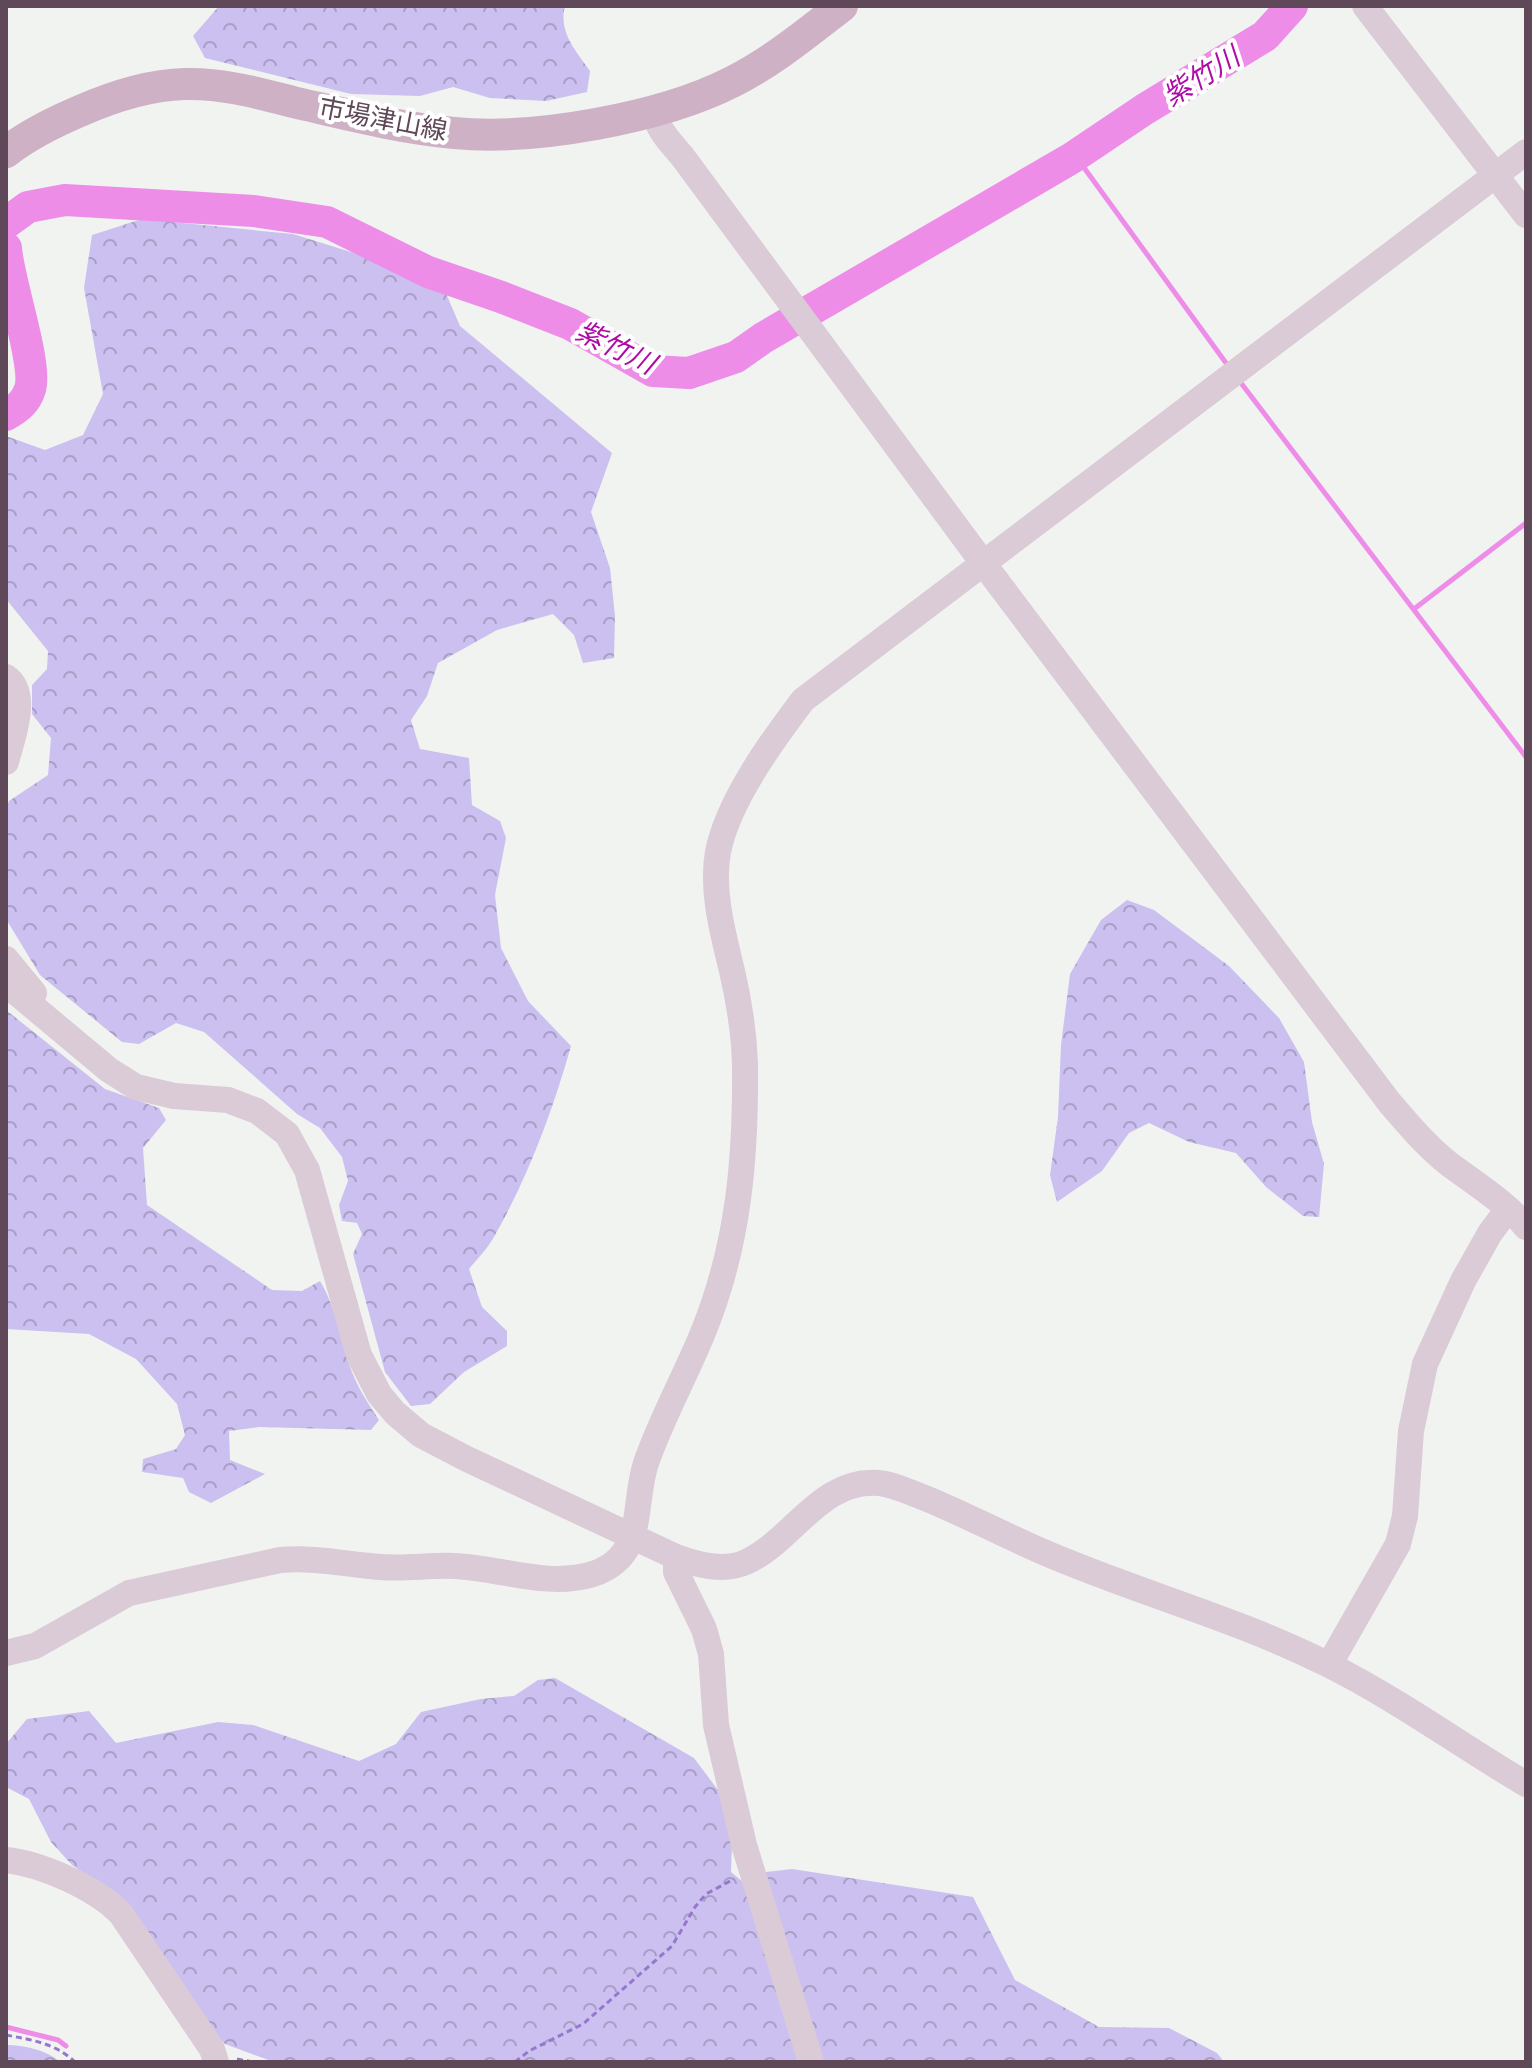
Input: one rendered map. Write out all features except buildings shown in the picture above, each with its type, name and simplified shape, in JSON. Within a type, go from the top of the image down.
[{"type":"main road","name":"市場津山線","points":[[6,152],[57,121],[108,99],[143,89],[186,84],[238,88],[395,126],[457,134],[526,133],[654,112],[695,99],[734,81],[786,48],[842,6]]},
{"type":"street","points":[[1365,6],[1526,215]]},
{"type":"street","points":[[654,112],[664,136],[1389,1102],[1419,1137],[1517,1218],[1490,1233],[1463,1281],[1425,1364],[1411,1431],[1405,1516],[1398,1544],[1329,1665]]},
{"type":"street","points":[[6,1653],[35,1646],[129,1593],[280,1560],[304,1558],[405,1569],[456,1566],[526,1577],[573,1578],[614,1564],[633,1537],[645,1464],[684,1369],[704,1330],[736,1226],[742,1157],[745,1050],[716,881],[717,855],[724,828],[769,745],[803,700],[1526,152]]},
{"type":"street","points":[[6,677],[14,685],[18,698],[6,762]]},
{"type":"street","points":[[6,959],[38,997],[39,1012]]},
{"type":"street","points":[[6,984],[109,1070],[136,1087],[174,1096],[228,1100],[257,1111],[287,1134],[307,1170],[359,1355],[379,1394],[395,1413],[421,1435],[633,1537],[700,1565],[724,1567],[746,1563],[770,1547],[834,1493],[856,1485],[879,1483],[902,1489],[1091,1572],[1269,1637],[1329,1665],[1526,1784]]},
{"type":"street","points":[[676,1557],[676,1572],[704,1629],[711,1654],[716,1725],[751,1869],[811,2062]]},
{"type":"street","points":[[6,1860],[31,1866],[106,1899],[121,1914],[212,2049],[216,2062]]},
{"type":"path","points":[[515,2062],[529,2051],[583,2024],[672,1946],[706,1894],[751,1869]]},
{"type":"path","points":[[6,2035],[43,2042],[75,2062]]},
{"type":"green space","points":[[219,6],[565,6],[566,33],[590,71],[587,92],[546,101],[490,98],[453,87],[420,96],[351,94],[205,58],[193,36]]},
{"type":"green space","points":[[142,219],[293,234],[354,253],[445,291],[460,326],[612,453],[591,512],[610,568],[615,616],[614,658],[583,663],[574,635],[553,614],[497,630],[438,663],[427,696],[411,720],[420,749],[469,758],[472,805],[500,821],[506,838],[495,895],[501,948],[528,1001],[571,1046],[529,1167],[493,1239],[469,1269],[482,1307],[507,1331],[507,1346],[464,1372],[430,1404],[411,1406],[385,1372],[353,1254],[362,1234],[357,1223],[342,1221],[339,1205],[348,1181],[342,1157],[320,1128],[297,1114],[204,1032],[176,1023],[139,1044],[122,1042],[40,975],[6,919],[6,809],[9,801],[48,775],[51,738],[32,714],[32,685],[47,669],[48,651],[6,599],[6,436],[45,450],[83,435],[103,394],[84,288],[92,235]]},
{"type":"green space","points":[[1127,900],[1154,910],[1229,966],[1279,1018],[1304,1062],[1312,1122],[1324,1164],[1319,1217],[1303,1216],[1266,1187],[1236,1153],[1189,1142],[1149,1123],[1129,1133],[1102,1171],[1057,1202],[1050,1175],[1070,974],[1101,920]]},
{"type":"green space","points":[[6,1010],[105,1089],[159,1108],[166,1120],[143,1148],[147,1205],[272,1290],[302,1291],[320,1281],[334,1311],[352,1372],[379,1420],[371,1430],[259,1427],[229,1431],[230,1460],[265,1474],[211,1503],[189,1492],[183,1478],[142,1472],[143,1459],[176,1449],[185,1435],[177,1404],[136,1359],[89,1334],[6,1329]]},
{"type":"green space","points":[[555,1678],[694,1758],[718,1790],[732,1843],[731,1872],[743,1882],[766,1872],[792,1869],[973,1897],[1015,1980],[1099,2027],[1169,2028],[1217,2053],[1224,2062],[274,2062],[225,2044],[208,2026],[119,1898],[72,1865],[51,1842],[29,1799],[6,1787],[6,1744],[27,1719],[89,1711],[116,1743],[218,1722],[253,1725],[359,1761],[396,1744],[421,1712],[481,1699],[514,1696],[538,1680]]},
{"type":"green space","points":[[6,2045],[34,2049],[60,2062],[6,2062]]},
{"type":"waterway","name":"紫竹川","points":[[6,223],[28,207],[65,200],[254,211],[327,222],[428,272],[570,324],[653,371],[689,373],[736,357],[763,338],[1072,158],[1145,109],[1265,36],[1292,6]]},
{"type":"waterway","points":[[1077,158],[1226,363]]},
{"type":"waterway","name":"紫竹川","points":[[6,248],[31,377],[26,398],[6,415]]},
{"type":"waterway","points":[[1241,383],[1526,757]]},
{"type":"waterway","points":[[1414,609],[1526,523]]},
{"type":"waterway","points":[[6,2027],[58,2040],[66,2046]]}]
